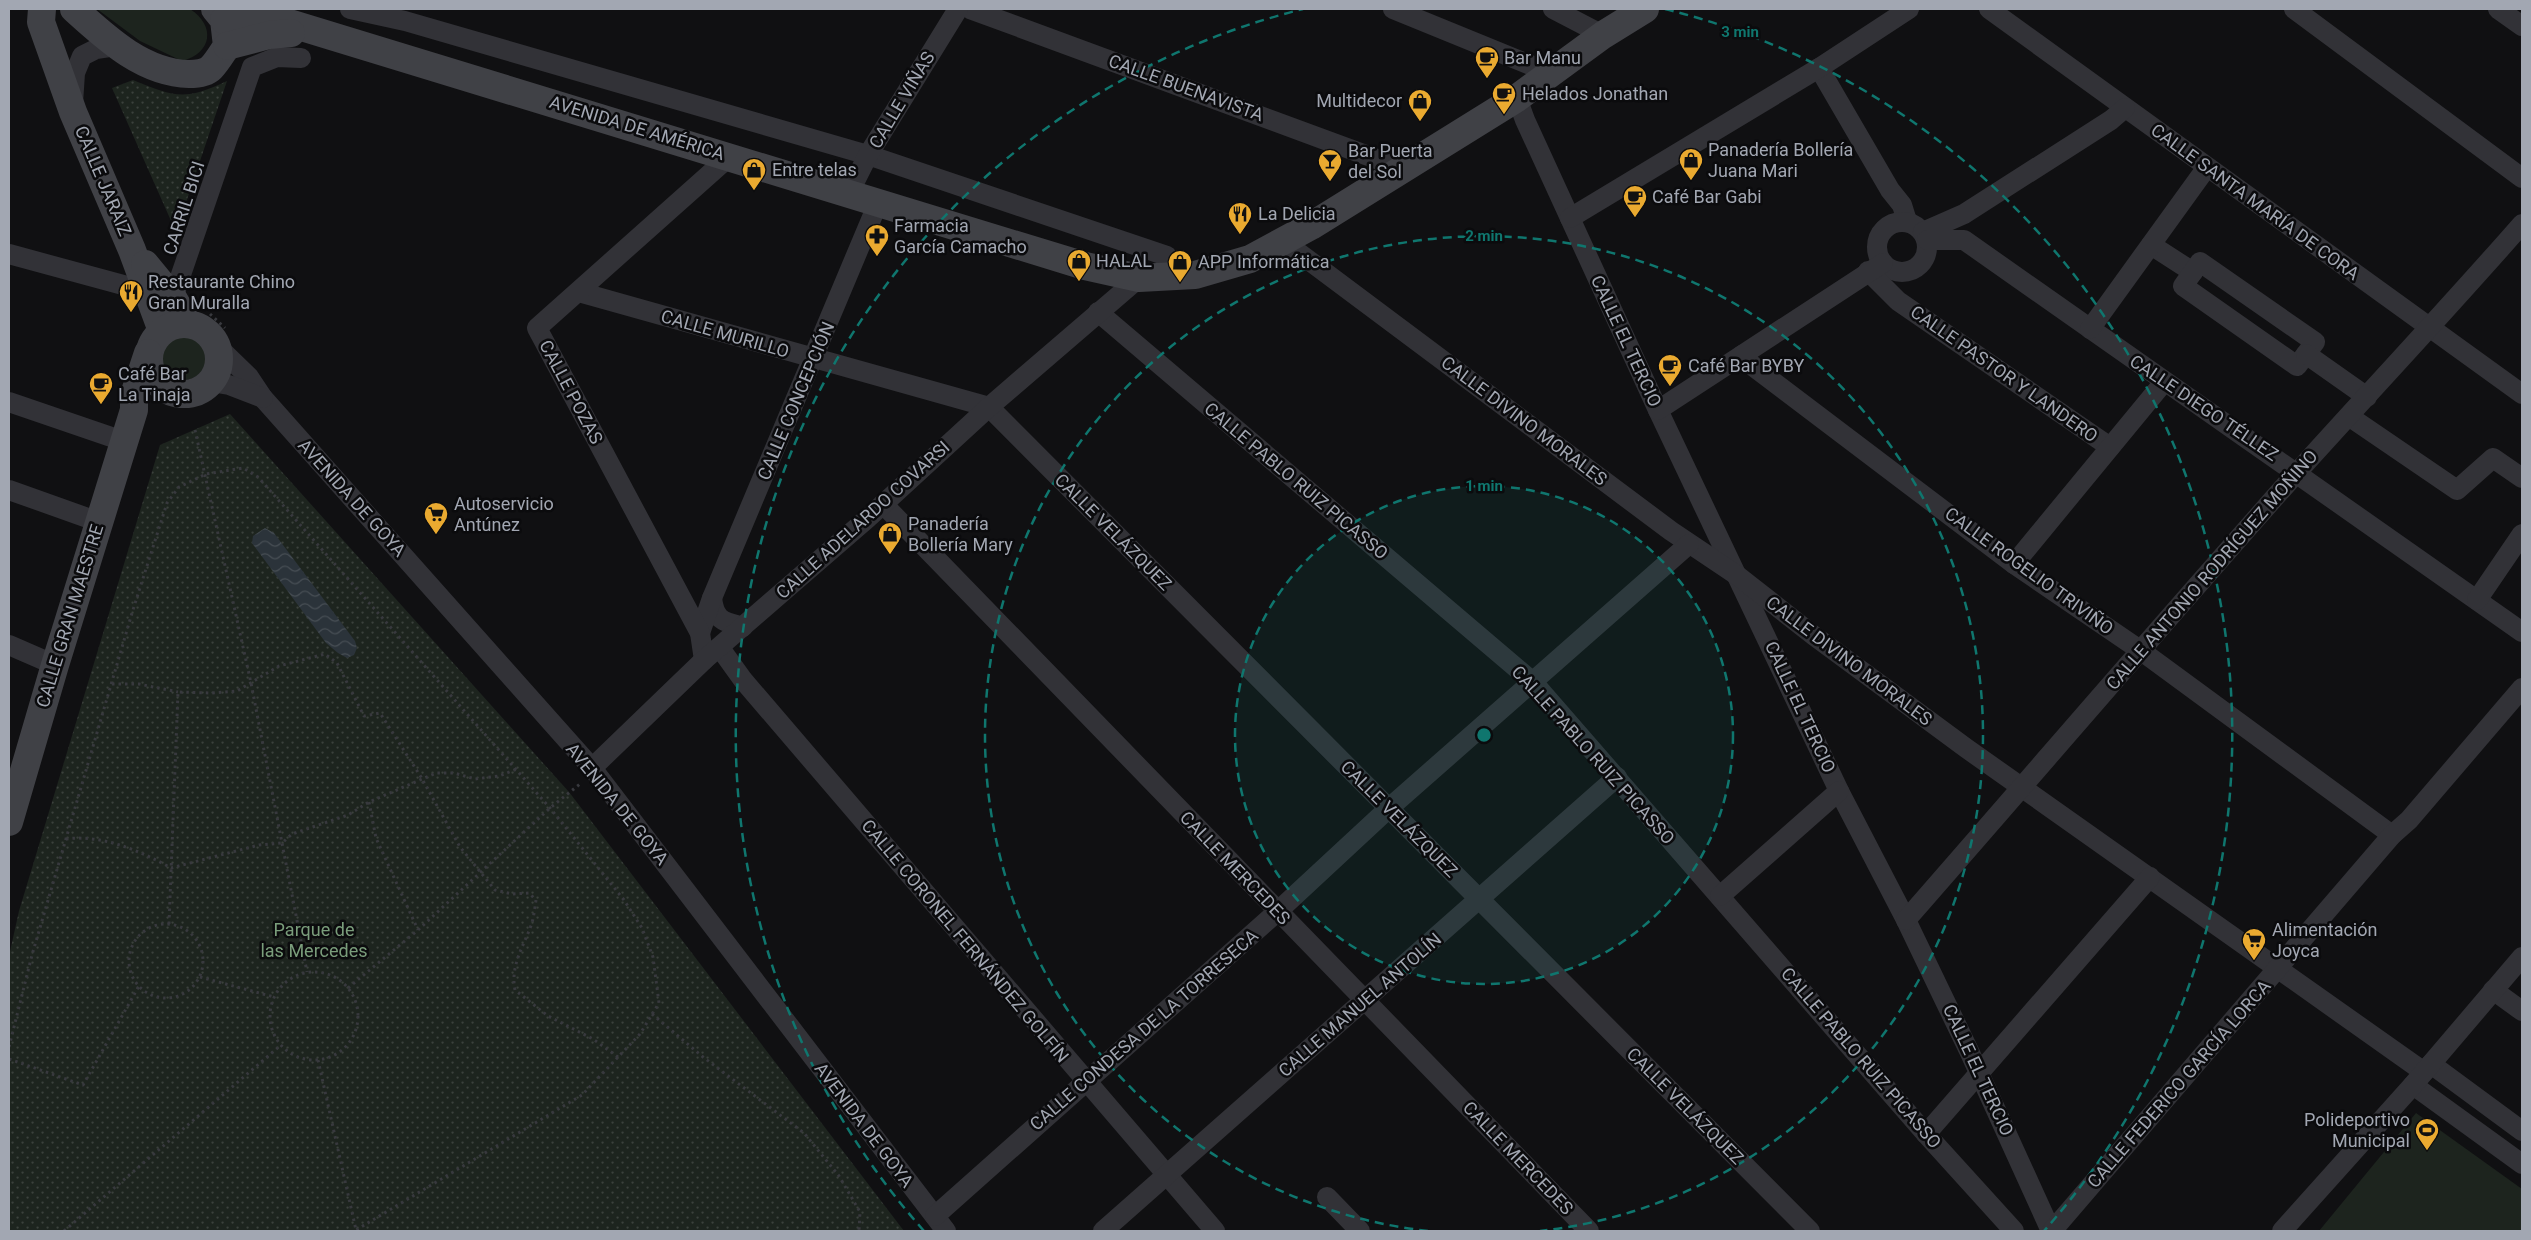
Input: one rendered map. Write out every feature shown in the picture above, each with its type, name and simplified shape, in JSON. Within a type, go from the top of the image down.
[{"type":"street","name":"CALLE JARAIZ","points":[[42,9],[41,22],[73,112],[132,250],[161,295],[196,317]]},
{"type":"street","points":[[74,9],[116,46],[155,67],[175,74],[195,74],[210,70],[222,25]]},
{"type":"street","name":"AVENIDA DE AMÉRICA","points":[[350,9],[405,21],[868,155],[1167,256]]},
{"type":"street","name":"CALLE VIÑAS","points":[[849,193],[868,155],[958,9]]},
{"type":"street","name":"CALLE BUENAVISTA","points":[[970,9],[1401,168]]},
{"type":"street","points":[[1392,9],[1550,73]]},
{"type":"street","points":[[1553,9],[1603,35]]},
{"type":"street","name":"AVENIDA DE AMÉRICA","points":[[222,25],[270,35],[311,30],[730,156],[1085,266],[1139,278],[1195,276],[1250,259],[1311,226],[1401,168],[1517,98],[1603,35],[1645,9]]},
{"type":"street","points":[[1570,218],[1818,68],[1909,9]]},
{"type":"street","name":"CALLE SANTA MARÍA DE CORA","points":[[1989,9],[2522,394]]},
{"type":"street","points":[[2294,9],[2522,178]]},
{"type":"street","points":[[2498,9],[2522,26]]},
{"type":"street","name":"CALLE JARAIZ","points":[[73,112],[73,88],[82,56],[96,49],[116,46]]},
{"type":"street","points":[[9,254],[161,295],[252,67],[277,57],[301,58]]},
{"type":"street","points":[[1658,410],[1742,355],[1884,269],[1910,271],[1925,259],[1928,250],[1919,231],[1890,190],[1818,68]]},
{"type":"street","name":"CALLE EL TERCIO","points":[[1517,98],[1525,120],[1658,410],[1839,791],[1906,920],[1980,1073],[2051,1231]]},
{"type":"street","points":[[1884,269],[1878,249],[1880,234],[1888,226],[1897,222],[1919,231],[1964,214],[2111,120],[2125,108]]},
{"type":"street","name":"CALLE POZAS","points":[[704,660],[700,633],[537,328],[730,156]]},
{"type":"street","points":[[2090,330],[2207,167]]},
{"type":"street","name":"CALLE CONCEPCIÓN","points":[[700,633],[712,598],[814,360],[878,203]]},
{"type":"street","name":"CALLE ANTONIO RODRÍGUEZ MOÑINO","points":[[1906,920],[2024,787],[2140,650],[2298,472],[2431,329],[2522,224]]},
{"type":"street","name":"CALLE DIEGO TÉLLEZ","points":[[1919,231],[1964,240],[2164,382],[2298,472],[2477,600],[2520,625]]},
{"type":"street","name":"CALLE DIVINO MORALES","points":[[1283,241],[1689,544],[1738,576],[1813,636],[2423,1074]]},
{"type":"street","points":[[2152,245],[2193,272]]},
{"type":"street","points":[[2200,262],[2314,342],[2298,366],[2183,286],[2193,272],[2200,262]]},
{"type":"street","name":"CALLE PASTOR Y LANDERO","points":[[1884,269],[1898,301],[2110,448]]},
{"type":"street","name":"CALLE PASTOR Y LANDERO","points":[[1884,269],[1898,301]]},
{"type":"street","name":"CALLE ADELARDO COVARSI","points":[[594,770],[704,660],[883,504],[988,407],[1139,278]]},
{"type":"street","name":"CALLE MURILLO","points":[[578,292],[814,360],[988,407]]},
{"type":"street","name":"CALLE JARAIZ","points":[[155,342],[161,295]]},
{"type":"street","name":"CALLE PABLO RUIZ PICASSO","points":[[1098,312],[1533,682],[1926,1134],[2014,1231]]},
{"type":"street","points":[[196,317],[206,332],[223,340],[218,365],[211,382],[199,391],[184,395],[169,391],[156,382],[149,369],[155,342],[174,325],[196,317]]},
{"type":"street","name":"AVENIDA DE GOYA","points":[[223,340],[263,398],[594,770],[940,1223]]},
{"type":"street","name":"CALLE GRAN MAESTRE","points":[[10,814],[98,522],[134,410],[134,395],[155,342]]},
{"type":"street","points":[[2306,354],[2368,397]]},
{"type":"street","name":"CALLE ROGELIO TRIVIÑO","points":[[1742,355],[2014,564],[2140,650],[2392,835]]},
{"type":"street","name":"AVENIDA DE GOYA","points":[[211,382],[228,385],[263,398]]},
{"type":"street","points":[[2014,564],[2164,382]]},
{"type":"street","points":[[134,410],[169,391]]},
{"type":"street","points":[[9,402],[123,441]]},
{"type":"street","name":"CALLE VELÁZQUEZ","points":[[988,407],[1810,1231]]},
{"type":"street","points":[[2350,417],[2457,490],[2493,458],[2522,478]]},
{"type":"street","points":[[9,490],[98,522]]},
{"type":"street","name":"CALLE MERCEDES","points":[[883,504],[1589,1231]]},
{"type":"street","points":[[2477,600],[2522,534]]},
{"type":"street","name":"CALLE CONDESA DE LA TORRESECA","points":[[940,1223],[1085,1082],[1278,912],[1388,809],[1689,544]]},
{"type":"street","points":[[712,598],[714,612],[722,621],[743,627]]},
{"type":"street","points":[[9,645],[55,665]]},
{"type":"street","name":"CALLE CORONEL FERNÁNDEZ GOLFÍN","points":[[720,648],[743,680],[1085,1082],[1215,1231]]},
{"type":"street","name":"CALLE FEDERICO GARCÍA LORCA","points":[[2051,1231],[2392,835],[2409,820],[2522,688]]},
{"type":"street","name":"CALLE MANUEL ANTOLÍN","points":[[1104,1231],[1617,777]]},
{"type":"street","points":[[1720,896],[1839,791]]},
{"type":"street","points":[[1926,1134],[2150,877]]},
{"type":"street","points":[[2282,1231],[2423,1074],[2522,957]]},
{"type":"street","points":[[2493,990],[2522,1011]]},
{"type":"street","points":[[2423,1074],[2522,1131]]},
{"type":"street","points":[[2423,1074],[2522,1164]]},
{"type":"street","points":[[1327,1196],[1360,1231]]},
{"type":"path","points":[[196,317],[223,324],[223,340]]},
{"type":"path","points":[[195,430],[251,683],[307,972]]},
{"type":"path","points":[[9,1047],[32,955],[167,502],[179,487],[206,474],[243,468],[258,477],[517,769],[624,900],[642,928],[653,957],[659,1003],[640,1034],[582,1096],[356,1231],[318,1060]]},
{"type":"path","points":[[112,684],[139,684],[178,692],[211,693],[237,691],[279,666],[325,654],[337,663],[364,716],[380,713],[421,777],[460,847],[495,890],[512,894],[529,893],[536,900],[533,920],[515,962],[512,977],[515,990],[548,1016],[593,1039],[618,1057]]},
{"type":"path","points":[[169,924],[178,692]]},
{"type":"path","points":[[66,839],[81,837],[140,851],[171,868],[260,845],[282,843],[292,834],[348,816],[369,802],[421,777],[436,772],[454,772],[475,779],[499,776],[517,769]]},
{"type":"path","points":[[348,988],[418,930],[594,770]]},
{"type":"path","points":[[369,802],[376,838],[418,930]]},
{"type":"path","points":[[169,924],[189,931],[198,940],[202,952],[203,965],[200,977],[192,988],[171,998],[154,995],[139,986],[132,976],[129,965],[130,953],[134,942],[152,926],[169,924]]},
{"type":"path","points":[[307,972],[320,972],[334,976],[348,988],[358,1008],[358,1022],[354,1035],[346,1047],[333,1056],[318,1060],[303,1058],[289,1052],[281,1045],[271,1027],[270,1012],[274,997],[288,980],[307,972]]},
{"type":"path","points":[[200,977],[274,997]]},
{"type":"path","points":[[9,1059],[82,1085],[139,986]]},
{"type":"path","points":[[652,1014],[703,1057],[804,1133],[839,1176],[860,1212],[859,1231]]},
{"type":"path","points":[[64,1231],[281,1045]]},
{"type":"green space","points":[[97,9],[190,9],[204,23],[207,31],[205,46],[200,52],[182,61],[140,41]]},
{"type":"green space","points":[[133,80],[159,90],[180,94],[200,92],[227,81],[176,232],[112,88]]},
{"type":"green space","points":[[180,336],[188,336],[200,342],[206,358],[200,374],[188,380],[180,380],[168,374],[162,362],[162,354],[168,342]]},
{"type":"green space","name":"Parque de las Mercedes","points":[[230,414],[569,792],[904,1231],[9,1231],[9,956],[19,911],[160,445]]},
{"type":"green space","name":"Polideportivo Municipal","points":[[2416,1113],[2522,1189],[2522,1231],[2319,1231]]},
{"type":"water","points":[[265,528],[274,533],[355,641],[357,648],[354,655],[347,658],[326,643],[252,543],[253,536]]},
{"type":"place","name":"Bar Manu","points":[[1487,79]]},
{"type":"place","name":"Helados Jonathan","points":[[1504,115]]},
{"type":"place","name":"Multidecor","points":[[1420,122]]},
{"type":"place","name":"Panadería Bollería Juana Mari","points":[[1691,181]]},
{"type":"place","name":"Bar Puerta del Sol","points":[[1330,182]]},
{"type":"place","name":"Entre telas","points":[[754,191]]},
{"type":"place","name":"Café Bar Gabi","points":[[1635,218]]},
{"type":"place","name":"La Delicia","points":[[1240,235]]},
{"type":"place","name":"Farmacia García Camacho","points":[[877,257]]},
{"type":"place","name":"HALAL","points":[[1079,282]]},
{"type":"place","name":"APP Informática","points":[[1180,283]]},
{"type":"place","name":"Restaurante Chino Gran Muralla","points":[[131,313]]},
{"type":"place","name":"Café Bar BYBY","points":[[1670,387]]},
{"type":"place","name":"Café Bar La Tinaja","points":[[101,405]]},
{"type":"place","name":"Autoservicio Antúnez","points":[[436,535]]},
{"type":"place","name":"Panadería Bollería Mary","points":[[890,555]]},
{"type":"place","name":"Alimentación Joyca","points":[[2254,961]]},
{"type":"place","name":"Polideportivo Municipal","points":[[2427,1151]]}]
